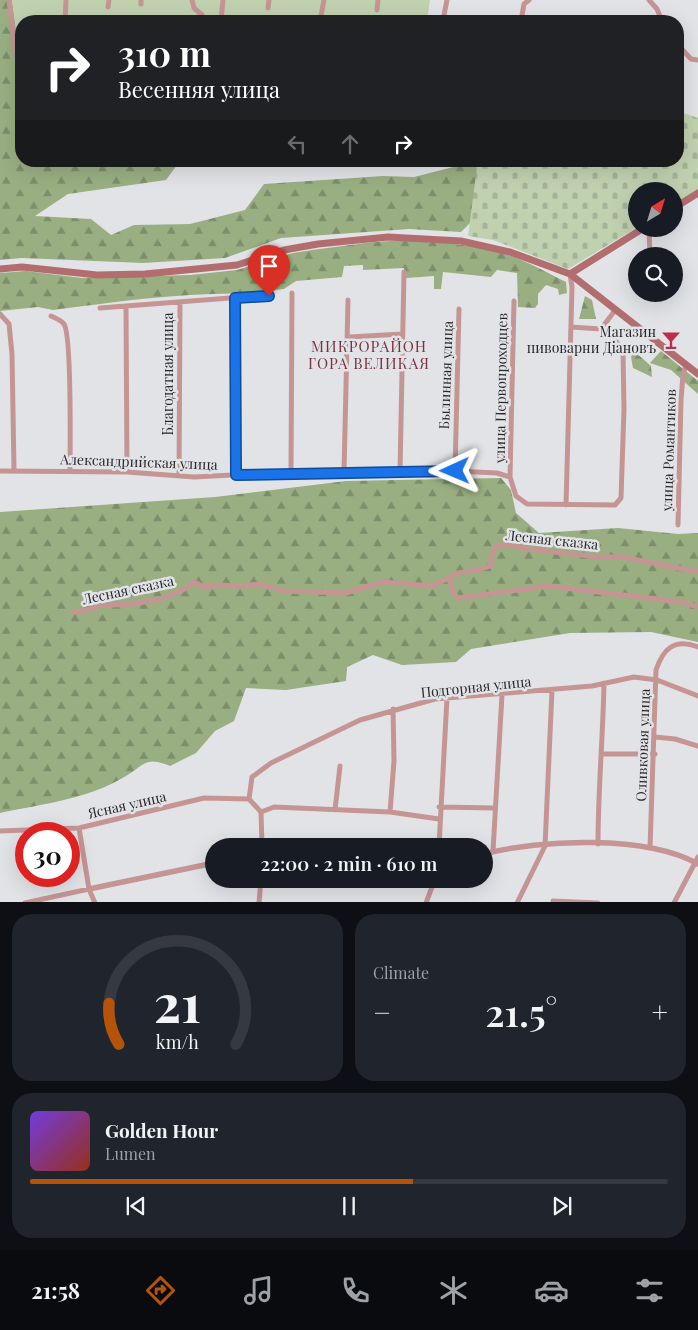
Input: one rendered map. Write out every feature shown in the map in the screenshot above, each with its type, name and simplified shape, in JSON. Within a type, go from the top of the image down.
[{"type":"main road","points":[[683,203],[697,196]]},
{"type":"main road","points":[[0,269],[22,267],[97,274],[201,270],[237,265],[284,250],[318,244],[397,237],[484,245],[570,274],[698,374]]},
{"type":"main road","points":[[570,274],[628,238]]},
{"type":"street","points":[[9,0],[15,47]]},
{"type":"street","points":[[66,0],[66,15]]},
{"type":"street","points":[[108,7],[109,0]]},
{"type":"street","points":[[222,15],[223,0]]},
{"type":"street","points":[[268,8],[269,0]]},
{"type":"street","points":[[321,15],[324,0]]},
{"type":"street","points":[[377,10],[378,0]]},
{"type":"street","points":[[444,15],[447,0]]},
{"type":"street","points":[[522,15],[524,4],[529,0]]},
{"type":"street","points":[[650,0],[659,15]]},
{"type":"street","points":[[192,1],[194,8],[202,15]]},
{"type":"street","points":[[684,52],[692,59],[698,60]]},
{"type":"street","points":[[400,472],[404,272]]},
{"type":"street","points":[[566,505],[572,287],[570,274]]},
{"type":"street","points":[[291,472],[292,293]]},
{"type":"street","points":[[100,308],[269,296]]},
{"type":"street","points":[[235,298],[236,475]]},
{"type":"street","points":[[344,472],[349,337],[348,300]]},
{"type":"street","name":"улица Первопроходцев","points":[[510,477],[514,301]]},
{"type":"street","name":"Благодатная улица","points":[[179,476],[180,303]]},
{"type":"street","points":[[126,307],[127,472]]},
{"type":"street","name":"Былинная улица","points":[[455,471],[459,309]]},
{"type":"street","points":[[600,329],[616,309]]},
{"type":"street","points":[[0,314],[9,324],[14,378],[14,470]]},
{"type":"street","points":[[51,316],[60,320],[66,327],[69,371],[70,471]]},
{"type":"street","points":[[510,477],[516,496],[521,502],[527,504],[615,505],[621,498],[624,409],[623,350],[615,340],[600,329],[571,327]]},
{"type":"street","points":[[349,337],[402,334]]},
{"type":"street","name":"улица Романтиков","points":[[678,525],[683,375],[686,365]]},
{"type":"street","name":"Александрийская улица","points":[[0,472],[14,470],[127,472],[179,476],[291,472],[455,471],[497,473],[510,477]]},
{"type":"street","name":"Лесная сказка","points":[[73,612],[87,612],[102,605],[116,607],[167,597],[186,589],[194,582],[204,587],[262,584],[283,591],[346,594],[382,582],[433,586],[458,573],[490,566],[493,550],[498,545],[514,545],[527,549],[598,557],[623,557],[698,572]]},
{"type":"street","points":[[449,578],[453,593],[458,598],[548,586],[682,602],[698,607]]},
{"type":"street","name":"Оливковая улица","points":[[650,848],[655,754],[656,670],[662,653],[669,648],[688,643],[698,647]]},
{"type":"street","name":"Подгорная улица","points":[[250,799],[252,777],[271,763],[360,720],[393,709],[447,698],[552,690],[634,677],[657,680],[698,696]]},
{"type":"street","points":[[598,844],[598,789],[603,754],[604,683]]},
{"type":"street","points":[[517,902],[545,846],[552,690]]},
{"type":"street","points":[[502,695],[494,808],[494,852],[568,843],[598,844],[650,848],[697,861],[674,902]]},
{"type":"street","points":[[439,838],[439,807],[447,698]]},
{"type":"street","points":[[390,812],[394,761],[393,709]]},
{"type":"street","points":[[655,737],[675,739],[698,746]]},
{"type":"street","points":[[603,754],[655,754]]},
{"type":"street","points":[[335,810],[340,766]]},
{"type":"street","name":"Ясная улица","points":[[80,828],[198,799],[250,799]]},
{"type":"street","points":[[250,799],[261,812],[262,838]]},
{"type":"street","points":[[261,812],[274,807],[390,812],[439,819]]},
{"type":"street","points":[[439,807],[494,808]]},
{"type":"street","name":"Ясная улица","points":[[0,831],[15,830]]},
{"type":"street","points":[[80,834],[89,888],[95,902]]},
{"type":"street","points":[[25,902],[205,865]]},
{"type":"street","points":[[259,902],[260,888]]},
{"type":"street","points":[[426,902],[431,888]]},
{"type":"street","points":[[553,901],[598,902]]},
{"type":"green space","points":[[0,0],[12,0],[15,21],[15,167],[176,167],[166,180],[68,194],[35,216],[91,219],[111,235],[134,225],[190,224],[245,210],[264,184],[383,176],[414,177],[453,167],[476,167],[488,184],[487,206],[461,232],[409,229],[281,238],[225,258],[143,263],[22,258],[0,260]]},
{"type":"green space","points":[[12,0],[430,0],[428,15],[15,15],[15,21]]},
{"type":"green space","points":[[684,113],[698,118],[698,190],[683,199],[683,182],[628,182],[628,233],[568,269],[493,240],[468,236],[477,167],[684,167]]},
{"type":"green space","points":[[408,240],[482,248],[511,256],[566,282],[567,293],[559,295],[558,289],[546,285],[538,294],[538,304],[535,308],[518,307],[517,273],[497,270],[491,277],[443,272],[441,289],[434,289],[434,276],[406,278],[404,268],[363,270],[363,265],[344,266],[342,277],[296,281],[284,289],[264,291],[261,294],[183,295],[53,310],[38,307],[0,311],[0,273],[26,271],[82,278],[190,275],[237,270],[293,253],[373,242]]},
{"type":"green space","points":[[585,296],[592,300],[596,319],[579,319]]},
{"type":"green space","points":[[634,351],[651,366],[652,377],[633,368],[631,357]]},
{"type":"green space","points":[[661,351],[698,381],[698,394],[671,370],[650,363]]},
{"type":"green space","points":[[501,478],[511,490],[516,513],[539,533],[618,528],[678,534],[698,533],[698,642],[651,632],[570,633],[471,649],[456,662],[402,665],[373,655],[347,667],[346,681],[286,690],[246,688],[234,721],[215,731],[196,753],[170,766],[155,762],[146,763],[112,784],[97,790],[65,800],[0,813],[0,512],[215,497],[346,481]]},
{"type":"place","name":"Магазин пивоварни Дiановъ","points":[[671,340]]},
{"type":"district","name":"МИКРОРАЙОН ГОРА ВЕЛИКАЯ","points":[[369,356]]},
{"type":"route","points":[[269,296],[235,298],[236,475],[291,472],[455,471]]}]
